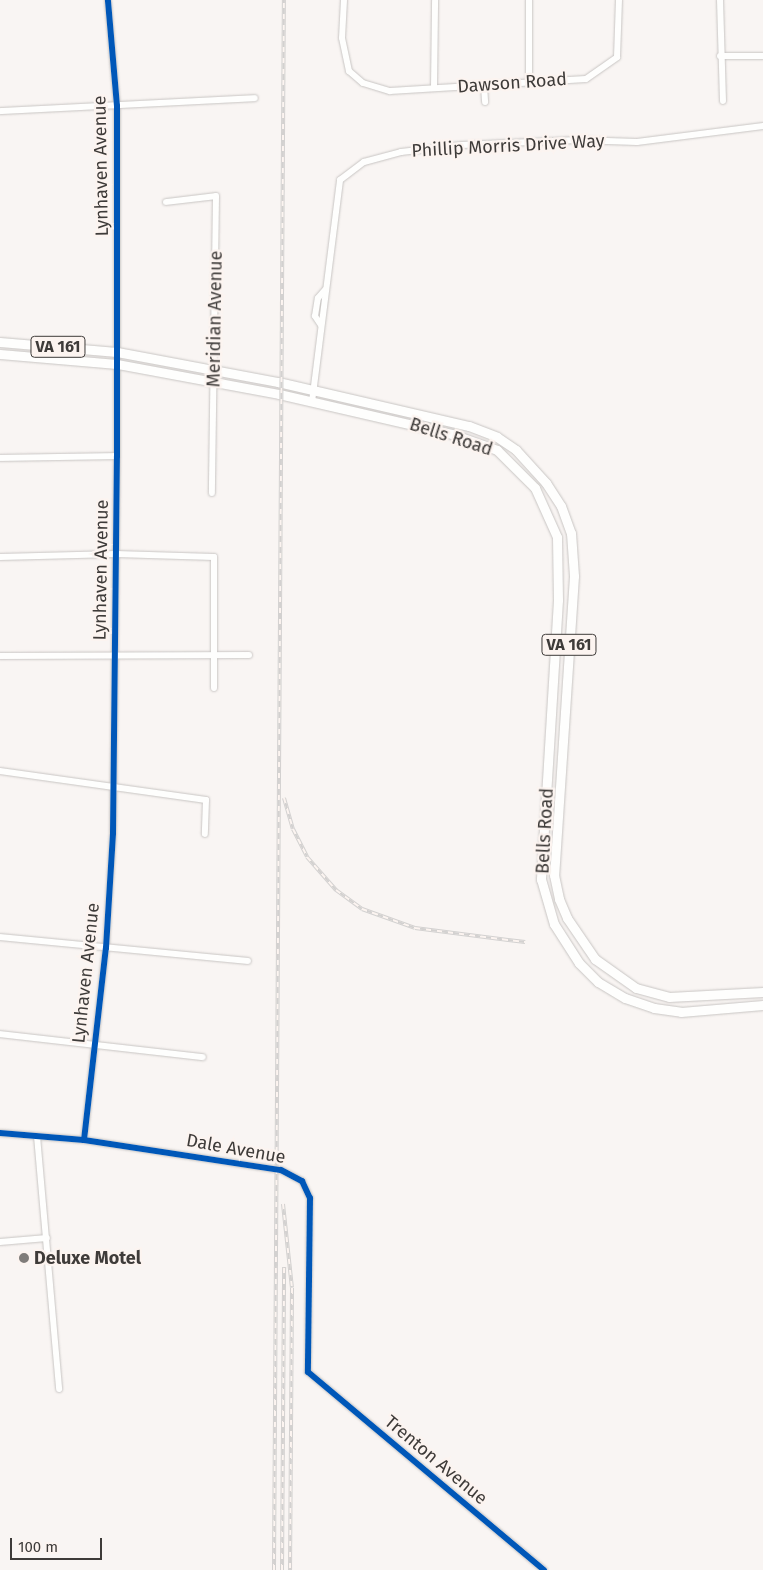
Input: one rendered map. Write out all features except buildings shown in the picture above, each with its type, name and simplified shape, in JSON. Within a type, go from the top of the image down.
[{"type":"main road","name":"Bells Road","points":[[0,342],[117,352],[314,390],[469,426],[498,437],[516,450],[546,482],[561,506],[571,533],[574,576],[554,875],[559,899],[577,936],[596,959],[636,988],[653,994],[700,997],[761,992]]},
{"type":"main road","name":"Bells Road","points":[[0,354],[117,364],[214,382],[415,425],[497,450],[535,488],[557,538],[560,562],[541,879],[545,901],[563,940],[598,982],[625,998],[681,1012],[762,1005]]},
{"type":"main road","points":[[415,425],[419,414]]},
{"type":"main road","points":[[556,644],[569,646]]},
{"type":"main road","points":[[545,820],[558,820]]},
{"type":"main road","points":[[761,992],[762,1005]]},
{"type":"street","name":"Lynhaven Avenue","points":[[84,1140],[106,948],[113,786],[118,456],[117,106],[108,0]]},
{"type":"street","name":"Dawson Road","points":[[344,0],[342,38],[349,70],[376,88],[390,91],[529,84],[586,78],[617,57],[619,0]]},
{"type":"street","points":[[435,0],[436,88]]},
{"type":"street","points":[[529,0],[529,84]]},
{"type":"street","points":[[720,0],[720,56],[723,101]]},
{"type":"street","points":[[720,56],[763,56]]},
{"type":"street","points":[[484,86],[485,102]]},
{"type":"street","points":[[0,111],[255,98]]},
{"type":"street","name":"Phillip Morris Drive Way","points":[[312,402],[321,325],[315,316],[318,298],[326,290],[340,180],[364,162],[401,152],[462,146],[577,140],[637,142],[763,126]]},
{"type":"street","name":"Meridian Avenue","points":[[166,202],[216,196],[212,493]]},
{"type":"street","points":[[0,458],[118,456]]},
{"type":"street","points":[[0,557],[116,554],[214,557],[216,655],[214,688]]},
{"type":"street","points":[[0,656],[249,655]]},
{"type":"street","points":[[0,771],[206,800],[205,834]]},
{"type":"street","points":[[0,937],[248,961]]},
{"type":"street","points":[[0,1034],[203,1056]]},
{"type":"street","name":"Dale Avenue","points":[[0,1133],[84,1140],[288,1171],[302,1181],[310,1198],[308,1372]]},
{"type":"street","points":[[37,1136],[59,1389]]},
{"type":"street","points":[[0,1242],[47,1238]]},
{"type":"street","name":"Trenton Avenue","points":[[308,1372],[544,1570]]},
{"type":"railway","points":[[274,1570],[284,0]]},
{"type":"railway","points":[[284,798],[293,829],[307,857],[336,890],[362,909],[415,928],[525,942]]},
{"type":"railway","points":[[283,1204],[292,1288],[290,1570]]},
{"type":"railway","points":[[282,1570],[284,1267]]},
{"type":"cycle path","points":[[84,1140],[106,948],[113,833],[117,456],[117,106],[108,0]]},
{"type":"cycle path","points":[[0,1133],[84,1140],[281,1170],[302,1181],[310,1198],[308,1372],[544,1570]]},
{"type":"place","name":"Deluxe Motel","points":[[24,1258]]}]
